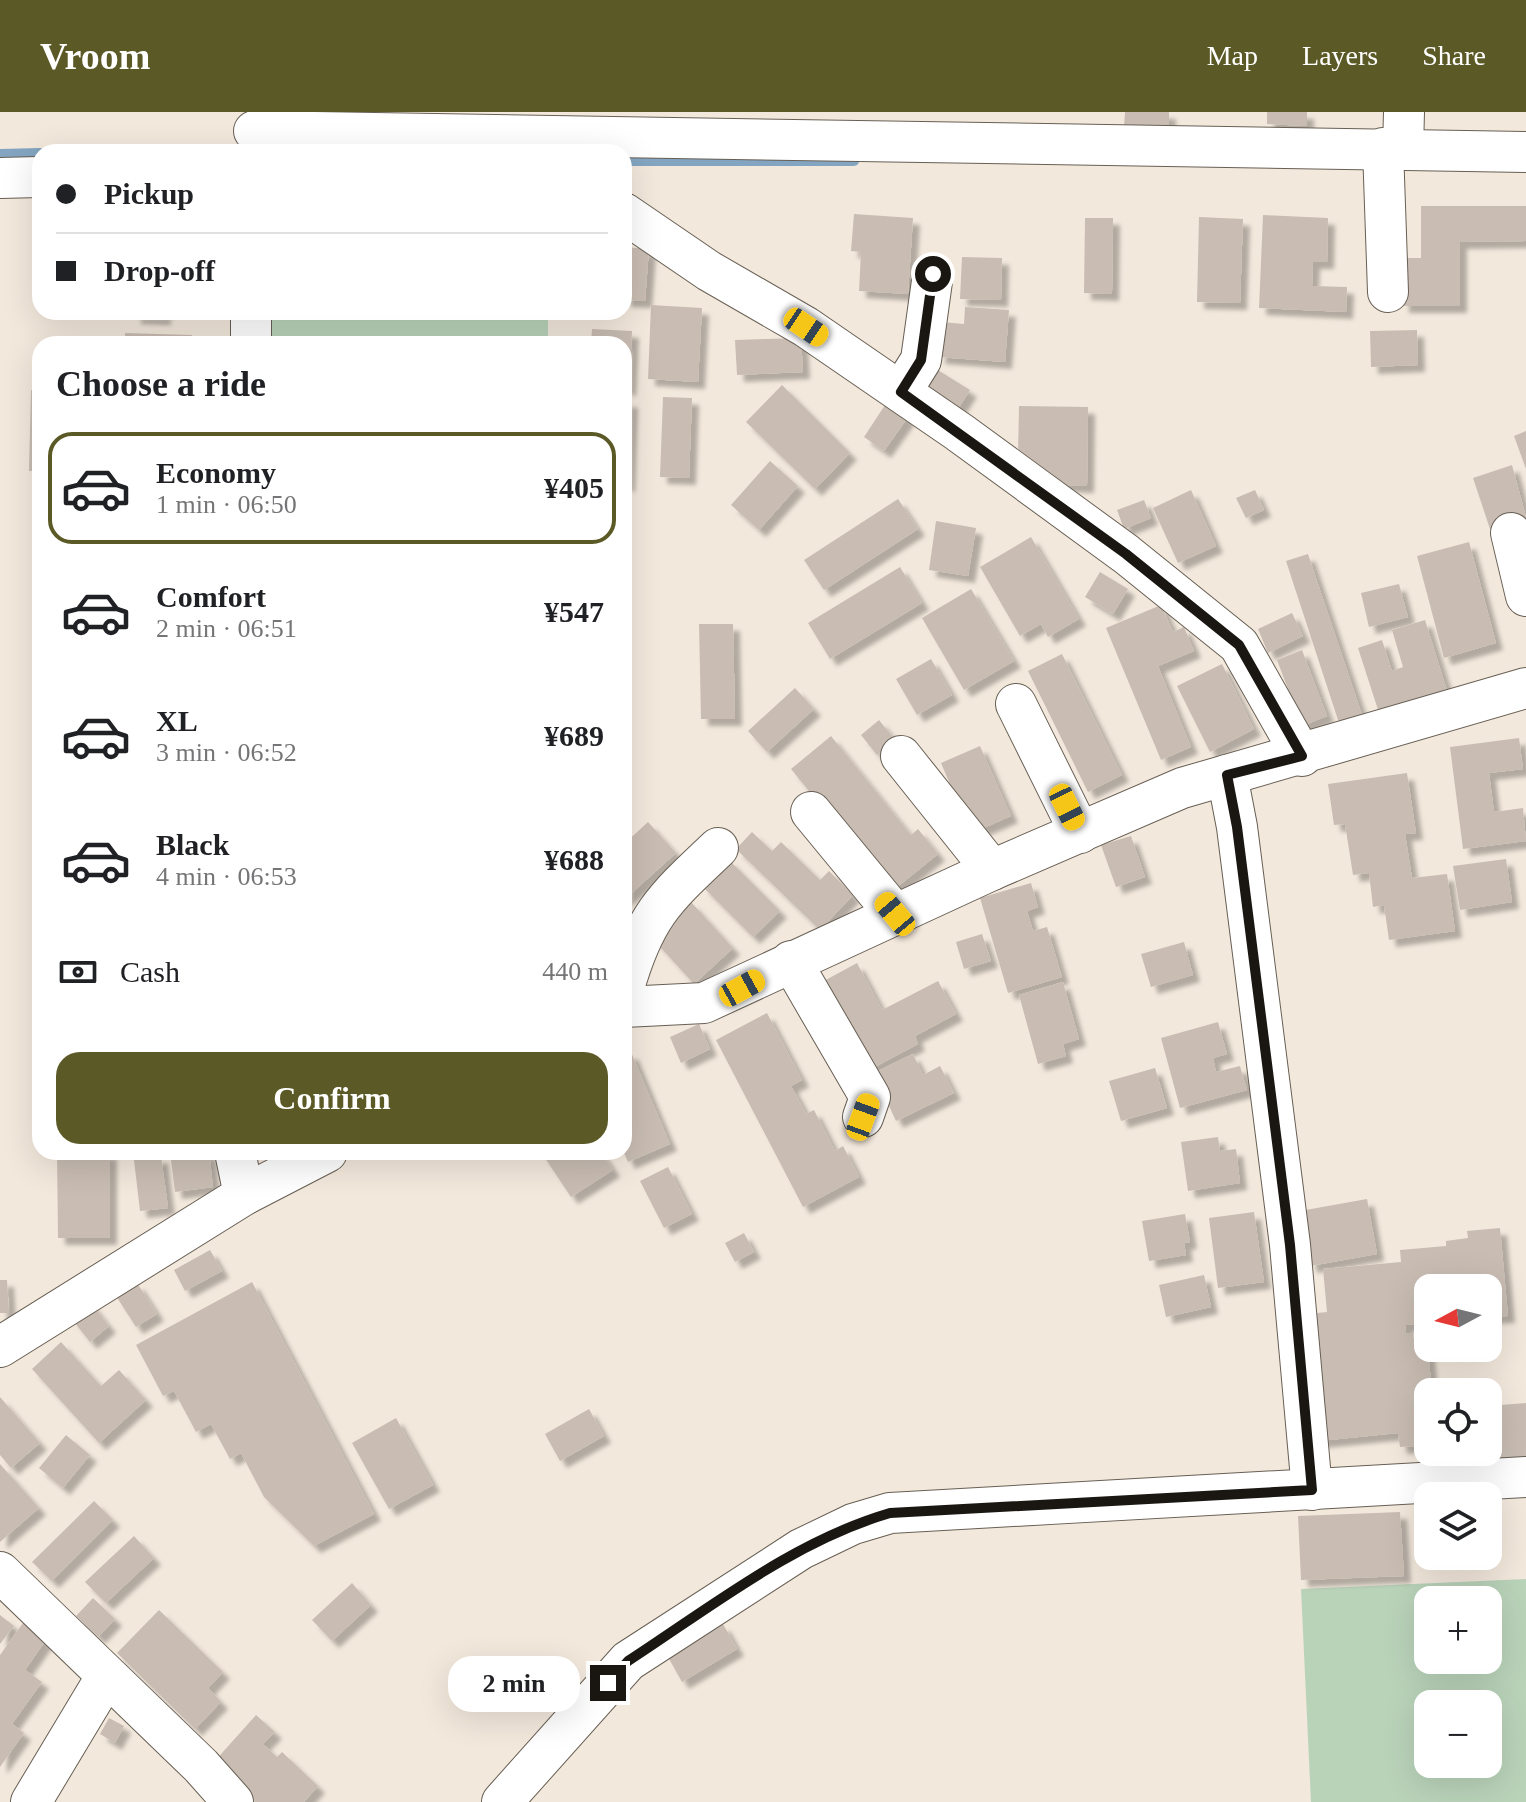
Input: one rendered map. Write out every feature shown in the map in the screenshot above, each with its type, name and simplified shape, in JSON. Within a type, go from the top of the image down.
[{"type":"street","points":[[254,134],[1526,152]]},
{"type":"street","points":[[1388,292],[1392,152]]},
{"type":"street","points":[[0,178],[32,177]]},
{"type":"street","points":[[632,218],[709,271],[806,327],[1126,554],[1239,645],[1302,756]]},
{"type":"street","points":[[901,392],[921,360],[933,274]]},
{"type":"street","points":[[1511,533],[1526,596]]},
{"type":"street","points":[[632,1007],[704,1003],[992,870],[1182,788],[1302,756],[1526,688]]},
{"type":"street","points":[[1016,704],[1080,833]]},
{"type":"street","points":[[901,756],[992,870]]},
{"type":"street","points":[[1227,775],[1237,827],[1290,1245],[1312,1490]]},
{"type":"street","points":[[811,812],[895,914]]},
{"type":"street","points":[[632,960],[660,903],[718,848]]},
{"type":"street","points":[[791,961],[870,1097],[863,1117]]},
{"type":"street","points":[[237,1160],[244,1195]]},
{"type":"street","points":[[0,1347],[244,1195],[312,1160]]},
{"type":"street","points":[[502,1802],[628,1661],[801,1549],[853,1524],[890,1513],[1526,1477]]},
{"type":"street","points":[[0,1572],[201,1766],[233,1802]]},
{"type":"street","points":[[31,1802],[106,1677]]},
{"type":"green space","points":[[272,320],[548,320],[548,336],[272,336]]},
{"type":"green space","points":[[1526,1579],[1526,1802],[1311,1802],[1301,1589]]},
{"type":"building","points":[[1125,112],[1169,112],[1169,125],[1124,126]]},
{"type":"building","points":[[1267,112],[1307,112],[1307,126],[1267,124]]},
{"type":"building","points":[[1421,206],[1526,206],[1526,241],[1460,242],[1460,306],[1402,306],[1402,258],[1421,258]]},
{"type":"building","points":[[854,214],[913,218],[908,294],[859,291],[861,252],[851,251]]},
{"type":"building","points":[[1263,215],[1328,218],[1327,262],[1313,262],[1312,286],[1347,287],[1346,312],[1259,308]]},
{"type":"building","points":[[1199,217],[1243,219],[1240,303],[1197,302]]},
{"type":"building","points":[[1085,218],[1113,218],[1112,294],[1084,293]]},
{"type":"building","points":[[632,248],[649,249],[645,301],[632,300]]},
{"type":"building","points":[[962,257],[1002,258],[1001,300],[960,299]]},
{"type":"building","points":[[651,305],[702,308],[698,382],[648,379]]},
{"type":"building","points":[[965,307],[1009,310],[1005,362],[938,357],[941,322],[964,324]]},
{"type":"building","points":[[592,329],[632,331],[632,336],[592,336]]},
{"type":"building","points":[[1417,330],[1418,365],[1371,367],[1370,331]]},
{"type":"building","points":[[125,333],[192,335],[192,336],[125,336]]},
{"type":"building","points":[[801,338],[803,372],[737,375],[735,340]]},
{"type":"building","points":[[933,367],[970,390],[956,412],[919,389]]},
{"type":"building","points":[[782,385],[850,453],[815,489],[746,422]]},
{"type":"building","points":[[31,390],[32,471],[29,471]]},
{"type":"building","points":[[663,397],[692,398],[689,478],[660,477]]},
{"type":"building","points":[[887,402],[908,417],[884,451],[864,437]]},
{"type":"building","points":[[1019,406],[1088,407],[1087,486],[1060,485],[1018,455]]},
{"type":"building","points":[[1526,431],[1526,469],[1514,436]]},
{"type":"building","points":[[770,461],[798,486],[759,530],[731,505]]},
{"type":"building","points":[[1512,465],[1526,517],[1490,529],[1473,478]]},
{"type":"building","points":[[1191,490],[1216,546],[1178,563],[1153,508]]},
{"type":"building","points":[[1255,490],[1264,510],[1246,518],[1236,498]]},
{"type":"building","points":[[898,499],[918,529],[824,590],[804,560]]},
{"type":"building","points":[[1144,500],[1151,518],[1124,529],[1117,510]]},
{"type":"building","points":[[936,521],[976,528],[968,576],[929,570]]},
{"type":"building","points":[[1031,537],[1079,619],[1048,637],[1041,624],[1020,636],[980,567]]},
{"type":"building","points":[[1469,542],[1496,643],[1444,658],[1417,556]]},
{"type":"building","points":[[1308,554],[1362,715],[1339,723],[1286,561]]},
{"type":"building","points":[[900,567],[922,603],[830,659],[808,623]]},
{"type":"building","points":[[1100,572],[1128,589],[1113,614],[1085,597]]},
{"type":"building","points":[[1399,584],[1408,617],[1369,627],[1361,593]]},
{"type":"building","points":[[971,589],[1014,661],[964,690],[922,618]]},
{"type":"building","points":[[1161,605],[1173,632],[1184,627],[1194,651],[1158,666],[1191,747],[1161,760],[1106,628]]},
{"type":"building","points":[[1292,613],[1303,636],[1268,653],[1258,629]]},
{"type":"building","points":[[1425,620],[1449,697],[1381,719],[1358,648],[1382,640],[1392,671],[1403,667],[1392,630]]},
{"type":"building","points":[[699,624],[733,624],[735,719],[701,719]]},
{"type":"building","points":[[1302,650],[1327,716],[1302,726],[1277,660]]},
{"type":"building","points":[[1062,654],[1122,775],[1088,792],[1028,671]]},
{"type":"building","points":[[931,659],[952,695],[917,715],[896,679]]},
{"type":"building","points":[[1222,664],[1254,729],[1210,752],[1177,686]]},
{"type":"building","points":[[795,688],[814,709],[767,752],[748,731]]},
{"type":"building","points":[[879,720],[895,740],[877,755],[861,735]]},
{"type":"building","points":[[831,736],[911,835],[918,829],[938,854],[891,892],[791,769]]},
{"type":"building","points":[[1519,738],[1523,769],[1489,773],[1494,812],[1523,808],[1526,841],[1463,849],[1450,747]]},
{"type":"building","points":[[980,746],[1011,816],[979,830],[968,805],[960,808],[941,763]]},
{"type":"building","points":[[1407,773],[1416,833],[1405,834],[1412,878],[1447,874],[1455,931],[1389,940],[1384,905],[1373,907],[1369,873],[1353,875],[1345,824],[1334,825],[1328,784]]},
{"type":"building","points":[[648,822],[676,853],[632,893],[632,837]]},
{"type":"building","points":[[752,832],[772,851],[781,842],[820,880],[829,871],[853,895],[820,930],[736,849]]},
{"type":"building","points":[[1131,836],[1145,877],[1116,887],[1101,845]]},
{"type":"building","points":[[728,859],[780,911],[753,937],[702,886]]},
{"type":"building","points":[[1506,859],[1512,902],[1460,910],[1453,866]]},
{"type":"building","points":[[1031,883],[1038,907],[1027,911],[1033,931],[1047,927],[1062,977],[1008,993],[980,898]]},
{"type":"building","points":[[691,902],[733,948],[694,984],[652,938]]},
{"type":"building","points":[[982,934],[991,961],[964,969],[956,942]]},
{"type":"building","points":[[1184,942],[1193,975],[1151,987],[1141,954]]},
{"type":"building","points":[[857,963],[882,1010],[938,981],[956,1014],[915,1036],[918,1044],[869,1070],[822,982]]},
{"type":"building","points":[[1063,982],[1079,1039],[1063,1044],[1066,1056],[1038,1064],[1019,995]]},
{"type":"building","points":[[767,1013],[802,1080],[791,1086],[806,1114],[814,1110],[835,1151],[843,1146],[859,1177],[803,1207],[716,1040]]},
{"type":"building","points":[[1218,1022],[1227,1054],[1213,1058],[1216,1072],[1240,1066],[1247,1090],[1180,1108],[1161,1038]]},
{"type":"building","points":[[699,1024],[710,1049],[681,1063],[670,1037]]},
{"type":"building","points":[[632,1054],[670,1144],[628,1162],[632,1160]]},
{"type":"building","points":[[913,1054],[923,1075],[940,1066],[954,1093],[896,1121],[874,1073]]},
{"type":"building","points":[[1155,1068],[1167,1108],[1121,1121],[1109,1081]]},
{"type":"building","points":[[1218,1137],[1220,1151],[1236,1149],[1240,1183],[1188,1191],[1181,1142]]},
{"type":"building","points":[[57,1160],[110,1160],[110,1238],[58,1238]]},
{"type":"building","points":[[134,1160],[162,1160],[168,1208],[140,1211]]},
{"type":"building","points":[[171,1160],[210,1160],[213,1187],[175,1192]]},
{"type":"building","points":[[546,1160],[606,1160],[613,1170],[571,1197]]},
{"type":"building","points":[[668,1167],[692,1214],[664,1228],[640,1181]]},
{"type":"building","points":[[1367,1199],[1377,1254],[1310,1266],[1300,1211]]},
{"type":"building","points":[[1254,1212],[1264,1282],[1218,1288],[1209,1218]]},
{"type":"building","points":[[1185,1214],[1190,1242],[1184,1243],[1186,1255],[1149,1261],[1142,1221]]},
{"type":"building","points":[[1500,1228],[1508,1316],[1502,1316],[1502,1274],[1414,1274],[1414,1324],[1405,1325],[1406,1333],[1413,1333],[1414,1362],[1429,1362],[1431,1378],[1414,1378],[1414,1446],[1400,1447],[1398,1433],[1319,1441],[1308,1314],[1327,1312],[1323,1269],[1401,1262],[1400,1250],[1446,1246],[1446,1241],[1468,1238],[1467,1231]]},
{"type":"building","points":[[744,1233],[754,1252],[735,1262],[725,1243]]},
{"type":"building","points":[[210,1250],[222,1271],[185,1291],[174,1270]]},
{"type":"building","points":[[1204,1275],[1211,1307],[1166,1317],[1159,1285]]},
{"type":"building","points":[[0,1280],[7,1280],[9,1313],[0,1313]]},
{"type":"building","points":[[252,1282],[374,1514],[314,1546],[264,1497],[241,1453],[230,1459],[211,1424],[196,1432],[174,1391],[163,1396],[136,1345]]},
{"type":"building","points":[[137,1283],[157,1314],[136,1327],[116,1296]]},
{"type":"building","points":[[90,1302],[109,1326],[90,1342],[71,1318]]},
{"type":"building","points":[[61,1342],[101,1386],[119,1370],[146,1400],[99,1443],[32,1369]]},
{"type":"building","points":[[0,1397],[40,1443],[11,1468],[0,1455]]},
{"type":"building","points":[[1526,1403],[1526,1465],[1441,1473],[1440,1466],[1502,1466],[1502,1405]]},
{"type":"building","points":[[589,1409],[604,1436],[560,1461],[545,1434]]},
{"type":"building","points":[[396,1418],[433,1485],[389,1509],[352,1443]]},
{"type":"building","points":[[66,1435],[90,1455],[63,1488],[39,1468]]},
{"type":"building","points":[[0,1464],[39,1508],[0,1542]]},
{"type":"building","points":[[94,1501],[113,1520],[52,1581],[32,1562]]},
{"type":"building","points":[[1400,1512],[1404,1576],[1301,1580],[1298,1516]]},
{"type":"building","points":[[134,1536],[154,1558],[106,1603],[85,1582]]},
{"type":"building","points":[[352,1583],[371,1605],[332,1641],[312,1620]]},
{"type":"building","points":[[93,1598],[115,1619],[98,1637],[76,1616]]},
{"type":"building","points":[[159,1610],[223,1672],[208,1688],[221,1702],[195,1729],[117,1653]]},
{"type":"building","points":[[0,1615],[14,1626],[0,1644]]},
{"type":"building","points":[[23,1623],[46,1640],[25,1670],[42,1682],[12,1724],[24,1733],[0,1767],[0,1655]]},
{"type":"building","points":[[723,1624],[737,1649],[682,1682],[668,1657]]},
{"type":"building","points":[[256,1715],[275,1732],[263,1744],[277,1757],[282,1752],[318,1786],[304,1802],[255,1802],[213,1763]]},
{"type":"building","points":[[109,1718],[124,1726],[115,1743],[100,1734]]},
{"type":"waterway","points":[[0,154],[32,153]]},
{"type":"waterway","points":[[632,161],[854,161]]},
{"type":"route","points":[[608,1683],[628,1661],[801,1549],[853,1524],[890,1513],[1312,1490],[1290,1245],[1237,827],[1227,775],[1302,756],[1239,645],[1126,554],[901,392],[921,360],[933,274]]}]
